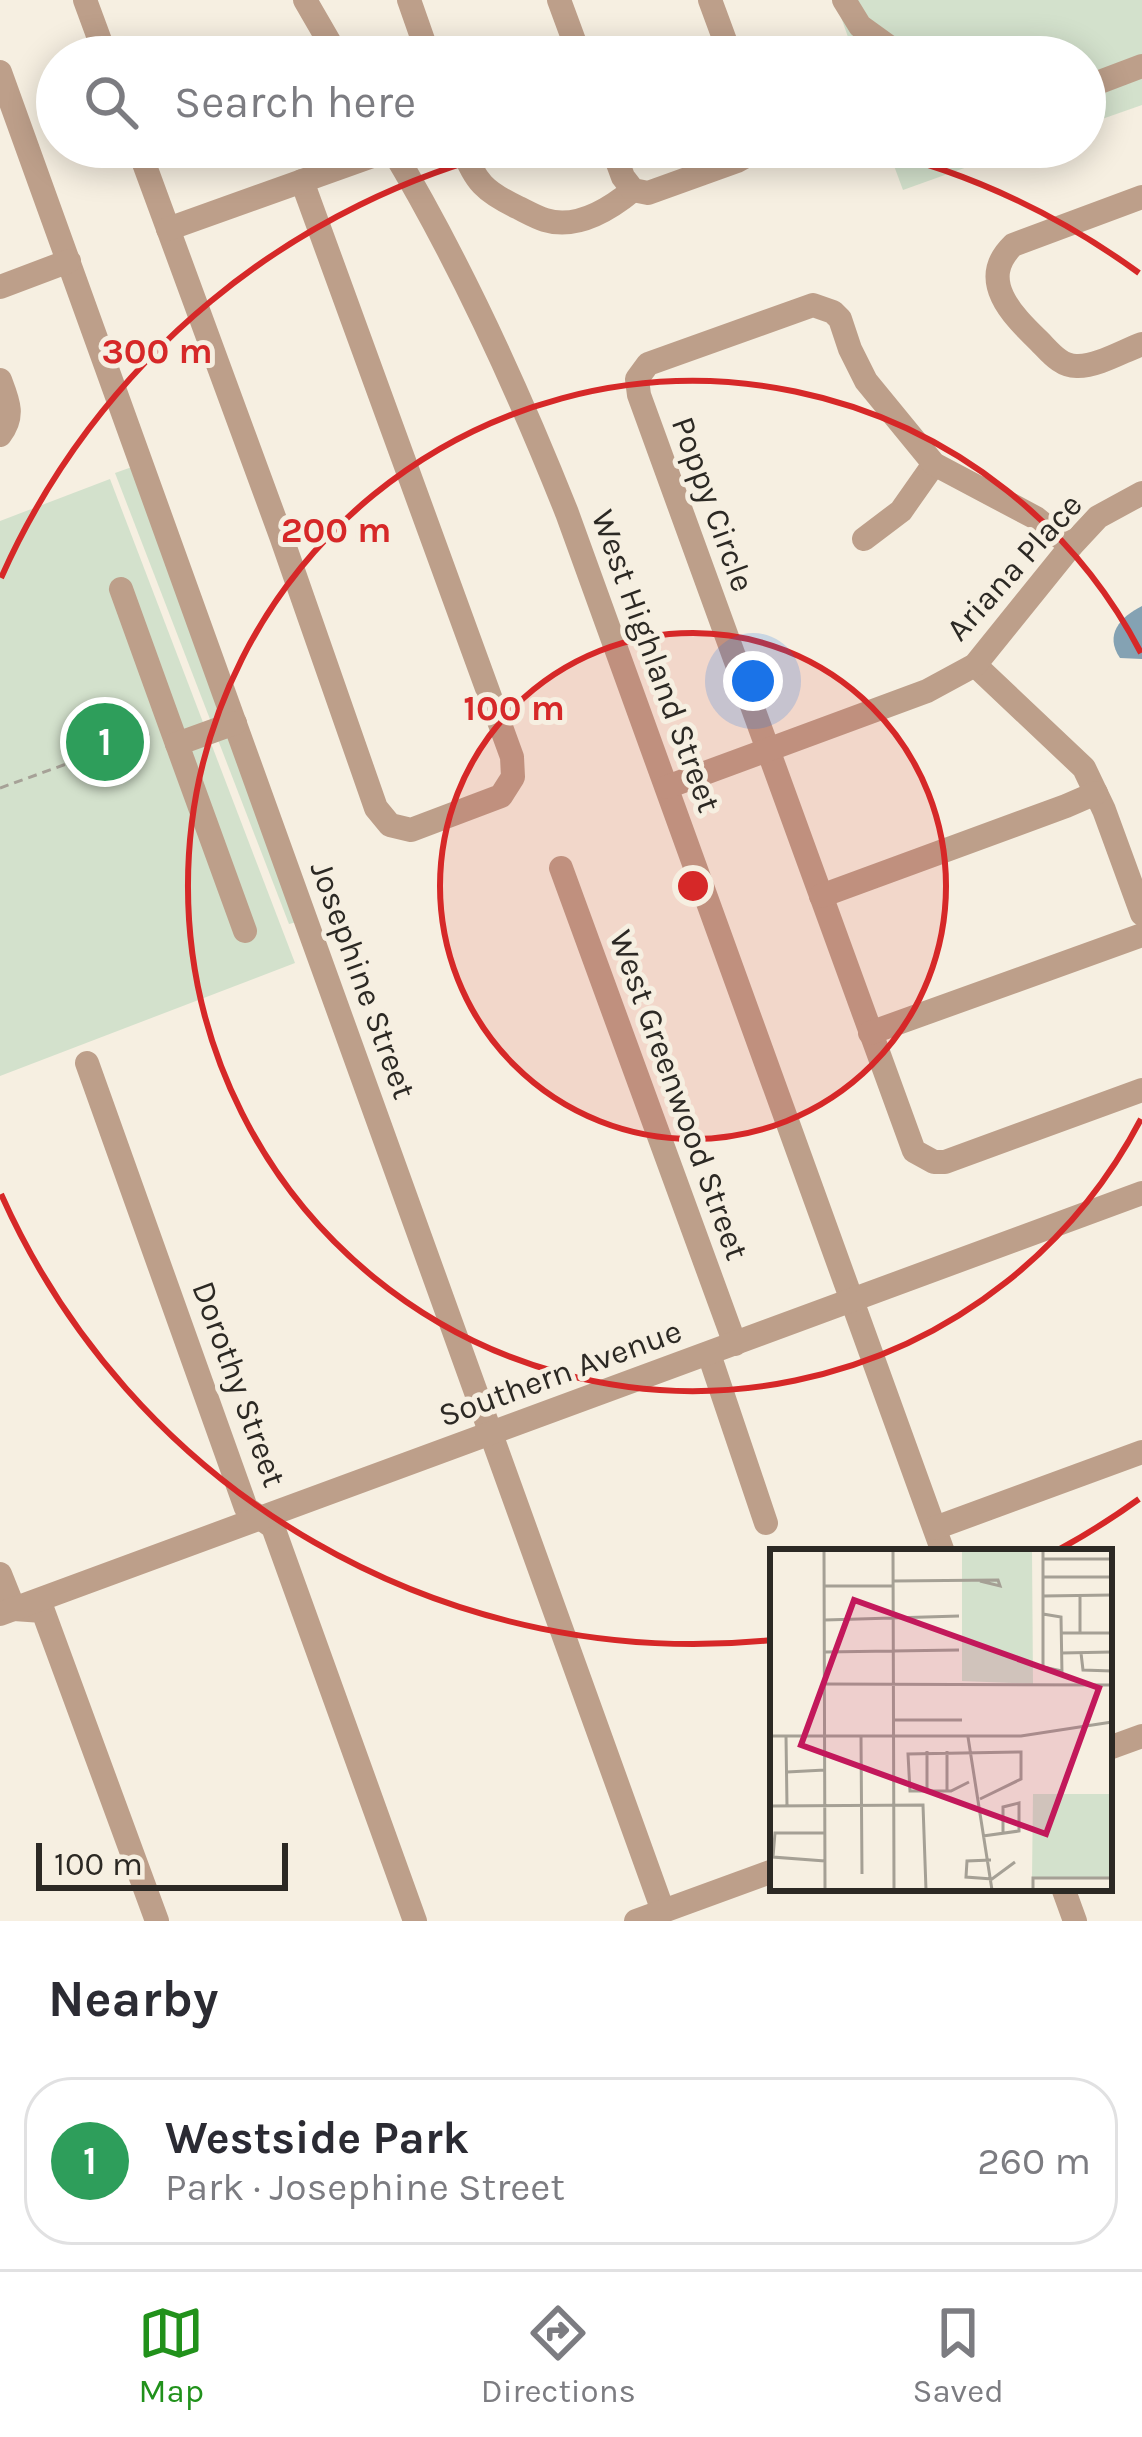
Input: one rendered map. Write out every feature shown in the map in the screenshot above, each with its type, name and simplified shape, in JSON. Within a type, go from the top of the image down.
[{"type":"street","points":[[86,0],[99,36]]},
{"type":"street","points":[[304,0],[325,36]]},
{"type":"street","points":[[409,0],[422,36]]},
{"type":"street","points":[[559,0],[572,36]]},
{"type":"street","points":[[710,0],[723,36]]},
{"type":"street","points":[[844,0],[860,26],[874,36]]},
{"type":"street","points":[[1106,80],[1142,66]]},
{"type":"street","name":"Josephine Street","points":[[0,72],[663,1911]]},
{"type":"street","points":[[146,168],[376,808],[390,825],[411,830],[501,796],[513,777],[512,757],[302,181]]},
{"type":"street","points":[[168,229],[337,168]]},
{"type":"street","name":"West Highland Street","points":[[403,168],[472,293],[567,513],[939,1540]]},
{"type":"street","points":[[471,168],[487,191],[546,220],[580,220],[617,204],[633,190]]},
{"type":"street","points":[[620,168],[633,190],[648,193],[719,168]]},
{"type":"street","points":[[1142,197],[1012,245],[999,262],[998,274],[999,289],[1013,316],[1058,361],[1078,367],[1142,344]]},
{"type":"street","points":[[0,286],[68,261]]},
{"type":"street","name":"Poppy Circle","points":[[1071,546],[1036,518],[934,464],[866,381],[840,319],[822,308],[813,305],[648,364],[637,379],[638,395],[914,1151],[934,1162],[945,1162],[1142,1090]]},
{"type":"street","points":[[0,380],[10,418],[0,435]]},
{"type":"street","points":[[864,539],[901,511],[934,464]]},
{"type":"street","name":"Ariana Place","points":[[667,787],[927,692],[975,665],[1098,518],[1142,493]]},
{"type":"street","points":[[121,589],[245,931]]},
{"type":"street","points":[[975,665],[1076,759],[1096,793],[1142,914]]},
{"type":"street","points":[[174,735],[236,723]]},
{"type":"street","points":[[820,896],[1096,793]]},
{"type":"street","name":"West Greenwood Street","points":[[561,868],[735,1344]]},
{"type":"street","points":[[870,1034],[1142,935]]},
{"type":"street","name":"Dorothy Street","points":[[87,1063],[246,1508],[273,1527],[415,1921]]},
{"type":"street","name":"Southern Avenue","points":[[7,1612],[1142,1193]]},
{"type":"street","points":[[709,1354],[766,1523]]},
{"type":"street","points":[[939,1540],[1142,1452]]},
{"type":"street","points":[[0,1574],[7,1612],[43,1611],[157,1921]]},
{"type":"street","points":[[1112,1747],[1142,1736]]},
{"type":"street","points":[[636,1921],[770,1872]]},
{"type":"street","points":[[1064,1891],[1075,1921]]},
{"type":"path","points":[[0,788],[174,735]]},
{"type":"green space","points":[[835,0],[1142,0],[1142,105],[1106,118],[1106,36],[848,36]]},
{"type":"green space","points":[[895,168],[964,168],[903,190]]},
{"type":"green space","points":[[132,467],[297,922],[289,924],[115,473]]},
{"type":"green space","points":[[110,479],[295,963],[0,1076],[0,521]]},
{"type":"water","points":[[1142,606],[1142,659],[1120,658],[1114,634]]},
{"type":"place","name":"Westside Park","points":[[105,742]]}]
